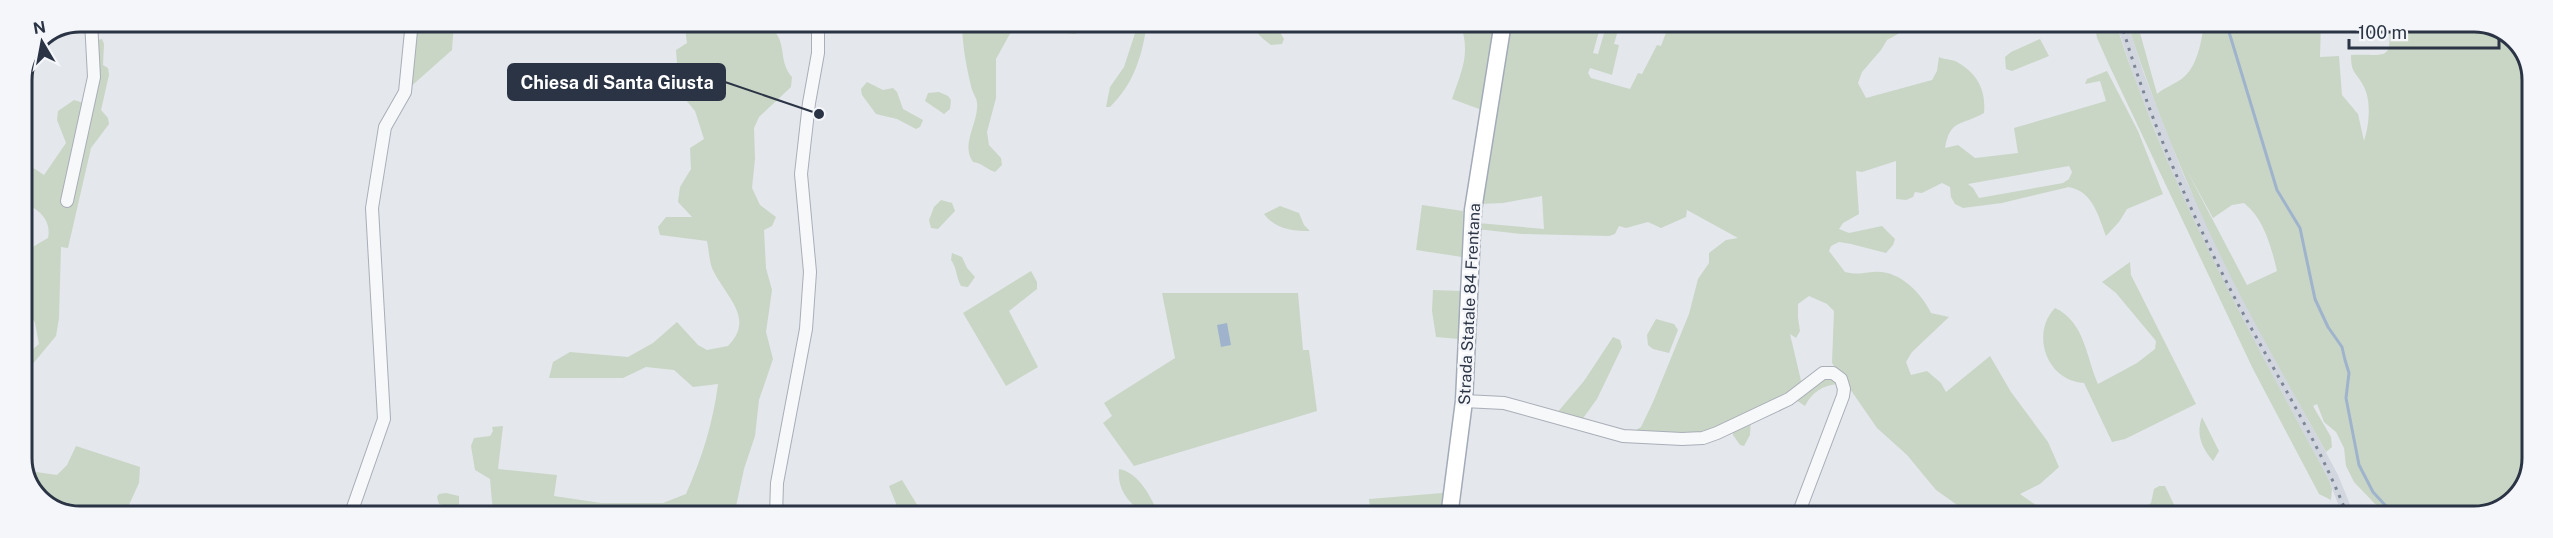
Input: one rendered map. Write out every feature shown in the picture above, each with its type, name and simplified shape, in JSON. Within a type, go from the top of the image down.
[{"type":"main road","name":"Strada Statale 84 Frentana","points":[[1450,506],[1464,401],[1473,210],[1502,31]]},
{"type":"street","points":[[67,201],[94,78],[92,31]]},
{"type":"street","points":[[354,506],[384,419],[372,208],[385,127],[405,92],[410,31]]},
{"type":"street","points":[[776,506],[777,483],[806,329],[810,272],[801,174],[807,115],[818,53],[818,31]]},
{"type":"street","points":[[1464,401],[1504,403],[1623,436],[1703,438],[1789,399],[1823,373],[1833,373],[1841,379],[1844,389],[1843,396],[1801,506]]},
{"type":"shaded area","points":[[2119,31],[2130,31],[2183,174],[2231,276],[2338,475],[2351,506],[2339,506],[2329,480],[2221,280],[2174,178],[2134,78]]},
{"type":"green space","points":[[414,31],[453,31],[452,50],[408,89]]},
{"type":"green space","points":[[685,31],[780,31],[776,33],[781,44],[785,66],[792,77],[791,87],[759,117],[754,128],[755,159],[752,188],[760,205],[776,217],[772,226],[764,230],[766,268],[772,290],[766,332],[773,359],[759,400],[755,436],[744,469],[736,506],[493,506],[490,479],[475,470],[471,446],[474,438],[490,436],[493,431],[492,427],[503,426],[498,469],[557,475],[554,496],[601,503],[663,503],[686,494],[706,440],[718,384],[693,387],[674,370],[646,367],[623,378],[549,378],[553,362],[570,352],[628,357],[653,343],[677,322],[698,345],[707,350],[728,346],[736,336],[739,316],[712,268],[707,241],[660,235],[658,227],[666,217],[692,217],[678,202],[680,187],[691,169],[690,148],[704,139],[695,111],[686,100],[687,91],[697,82],[715,85],[716,78],[677,63],[676,50],[687,43]]},
{"type":"green space","points":[[963,31],[1011,31],[996,59],[996,98],[987,132],[989,145],[1001,158],[1002,165],[995,172],[973,162],[968,148],[977,103],[966,62]]},
{"type":"green space","points":[[1058,31],[1081,31],[1075,34]]},
{"type":"green space","points":[[1136,31],[1145,31],[1140,57],[1131,78],[1118,98],[1110,107],[1106,107],[1110,87],[1124,67]]},
{"type":"green space","points":[[1279,31],[1284,39],[1282,44],[1271,45],[1257,32]]},
{"type":"green space","points":[[1462,31],[1496,31],[1482,110],[1452,99],[1464,61]]},
{"type":"green space","points":[[1508,31],[1599,31],[1593,53],[1598,54],[1605,31],[1618,31],[1614,44],[1619,45],[1612,75],[1590,68],[1588,73],[1591,78],[1630,89],[1638,73],[1642,74],[1657,45],[1661,46],[1667,31],[1904,31],[1887,40],[1862,72],[1858,83],[1866,98],[1932,80],[1937,71],[1939,57],[1957,62],[1979,83],[1984,97],[1984,113],[1953,128],[1945,148],[1958,145],[1975,158],[2018,153],[2014,128],[2106,101],[2100,81],[2085,84],[2087,79],[2107,71],[2138,131],[2163,194],[2127,209],[2106,236],[2089,199],[2069,187],[2002,203],[1963,208],[1955,204],[1951,197],[1950,187],[1942,183],[1922,193],[1915,192],[1913,197],[1906,200],[1896,199],[1896,161],[1862,172],[1856,171],[1859,214],[1843,223],[1839,229],[1849,233],[1882,226],[1895,239],[1893,245],[1886,253],[1839,242],[1831,246],[1829,251],[1845,272],[1891,274],[1915,290],[1931,313],[1949,317],[1912,352],[1906,362],[1911,375],[1927,371],[1941,383],[1946,392],[1990,356],[2011,392],[2048,442],[2059,467],[2040,484],[2020,494],[2037,506],[1959,506],[1936,490],[1907,455],[1877,428],[1832,363],[1834,311],[1827,304],[1809,296],[1798,304],[1800,331],[1796,338],[1790,334],[1802,385],[1751,415],[1709,432],[1681,436],[1631,433],[1641,427],[1653,402],[1689,314],[1698,279],[1709,263],[1709,253],[1726,240],[1738,238],[1687,210],[1686,217],[1661,228],[1648,222],[1626,228],[1619,226],[1615,234],[1609,236],[1521,234],[1477,229],[1478,223],[1544,229],[1542,196],[1503,203],[1479,204]],"holes":[[[2069,166],[2072,172],[2069,179],[2063,183],[1979,198],[1968,184]]]},
{"type":"green space","points":[[2096,31],[2119,31],[2154,129],[2193,219],[2329,480],[2332,489],[2331,500],[2319,494],[2253,369]]},
{"type":"green space","points":[[2130,31],[2140,31],[2157,94],[2182,79],[2189,71],[2199,51],[2203,31],[2321,31],[2320,57],[2339,56],[2342,95],[2358,114],[2364,141],[2368,121],[2368,98],[2353,69],[2351,55],[2384,54],[2388,50],[2390,31],[2483,32],[2498,38],[2510,48],[2521,70],[2522,459],[2515,483],[2505,495],[2480,506],[2377,506],[2354,482],[2346,466],[2344,448],[2336,432],[2324,422],[2317,404],[2313,406],[2331,437],[2332,447],[2326,452],[2230,275],[2187,182],[2149,87]],"holes":[[[2186,169],[2213,218],[2232,205],[2244,203],[2257,217],[2269,243],[2277,271],[2247,285]]]},
{"type":"green space","points":[[102,39],[104,44],[103,65],[108,68],[109,75],[101,110],[108,118],[109,124],[91,148],[68,248],[61,247],[59,318],[56,336],[32,365],[32,350],[39,344],[32,317],[32,249],[48,238],[49,231],[46,220],[32,208],[32,168],[44,175],[66,143],[57,120],[58,111],[74,100],[90,105],[98,40]]},
{"type":"green space","points":[[2040,39],[2049,56],[2012,71],[2006,69],[2005,57]]},
{"type":"green space","points":[[867,82],[883,90],[893,88],[897,92],[903,109],[923,120],[920,127],[916,129],[897,119],[876,114],[862,95],[861,89]]},
{"type":"green space","points":[[939,92],[951,100],[950,109],[944,114],[925,101],[928,93]]},
{"type":"green space","points":[[941,200],[952,203],[955,211],[938,229],[931,228],[929,220],[934,207]]},
{"type":"green space","points":[[1422,205],[1463,211],[1462,257],[1416,250]]},
{"type":"green space","points":[[1280,206],[1299,213],[1304,225],[1310,231],[1291,230],[1279,226],[1264,214]]},
{"type":"green space","points":[[952,253],[962,257],[967,268],[975,277],[968,287],[961,286],[959,283],[951,260]]},
{"type":"green space","points":[[2130,262],[2131,275],[2196,404],[2125,439],[2112,442],[2084,383],[2060,374],[2052,365],[2043,343],[2044,330],[2055,308],[2073,322],[2079,331],[2098,384],[2137,363],[2155,349],[2156,341],[2116,293],[2102,282]]},
{"type":"green space","points":[[1031,271],[1037,282],[1037,289],[1009,311],[1038,367],[1006,386],[963,313]]},
{"type":"green space","points":[[1433,290],[1461,291],[1459,339],[1436,337],[1432,311]]},
{"type":"green space","points":[[1162,293],[1298,293],[1303,350],[1309,350],[1317,411],[1134,466],[1103,423],[1112,416],[1104,403],[1175,358]]},
{"type":"green space","points":[[1656,319],[1674,324],[1678,330],[1669,353],[1653,349],[1648,345],[1647,335]]},
{"type":"green space","points":[[1613,337],[1620,340],[1622,347],[1597,399],[1581,421],[1556,414],[1584,381]]},
{"type":"green space","points":[[1828,376],[1838,384],[1818,390],[1805,406],[1793,398]]},
{"type":"green space","points":[[1751,417],[1750,435],[1744,446],[1740,445],[1733,435],[1733,426]]},
{"type":"green space","points":[[2202,417],[2219,451],[2213,461],[2205,451],[2201,440]]},
{"type":"green space","points":[[76,446],[140,467],[139,483],[129,506],[70,506],[48,495],[33,472],[57,475],[67,465]]},
{"type":"green space","points":[[1119,469],[1133,475],[1155,506],[1135,506],[1122,491]]},
{"type":"green space","points":[[902,480],[918,506],[897,506],[889,486]]},
{"type":"green space","points":[[2165,486],[2175,506],[2147,506],[2151,503],[2154,489]]},
{"type":"green space","points":[[1443,493],[1441,506],[1370,506],[1369,499]]},
{"type":"green space","points":[[439,494],[459,496],[459,506],[439,504],[437,497]]},
{"type":"water","points":[[1227,323],[1231,345],[1221,347],[1217,325]]},
{"type":"waterway","points":[[2229,31],[2277,190],[2300,228],[2315,299],[2328,327],[2342,347],[2349,373],[2346,398],[2359,465],[2373,492],[2386,506]]},
{"type":"railway","points":[[2124,31],[2154,120],[2195,217],[2240,309],[2290,396],[2321,456],[2343,506]]},
{"type":"place","name":"Chiesa di Santa Giusta","points":[[819,114]]}]
